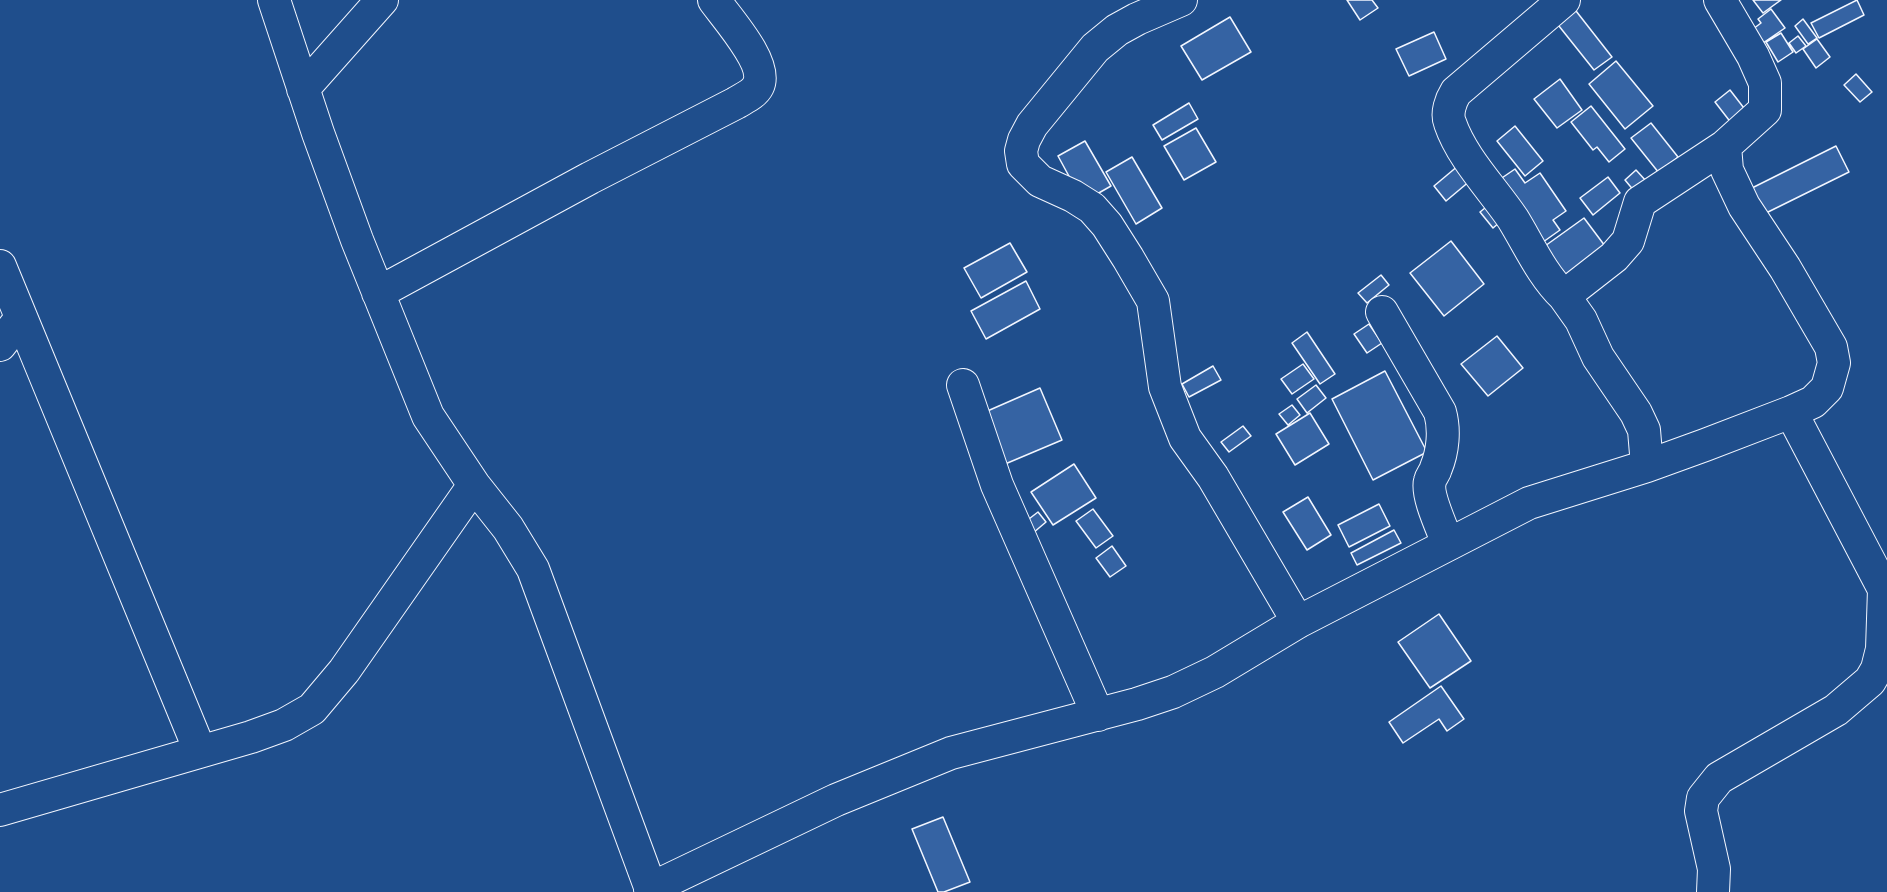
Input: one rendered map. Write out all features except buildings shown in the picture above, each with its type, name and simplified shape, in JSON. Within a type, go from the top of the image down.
[{"type":"street","points":[[274,0],[357,240],[428,416],[474,485],[508,528],[533,569],[651,890],[836,800],[951,753],[1137,704],[1184,687],[1215,672],[1298,622],[1400,572],[1448,544],[1529,503],[1647,466],[1813,402],[1827,388],[1834,363],[1831,347],[1785,268],[1744,206],[1727,170],[1725,146]]},
{"type":"street","points":[[303,89],[382,0]]},
{"type":"street","points":[[378,293],[753,92],[759,85],[760,75],[755,58],[714,0]]},
{"type":"street","points":[[1181,0],[1117,30],[1095,48],[1032,125],[1021,152],[1023,164],[1040,181],[1073,196],[1092,208],[1107,225],[1128,258],[1153,301],[1165,387],[1185,438],[1213,477],[1298,622]]},
{"type":"street","points":[[1564,0],[1456,92],[1451,100],[1449,120],[1459,143],[1512,219],[1551,284],[1564,296],[1581,320],[1598,357],[1636,413],[1644,430],[1647,466]]},
{"type":"street","points":[[1564,296],[1614,257],[1628,241],[1640,202],[1725,146],[1765,110],[1765,83],[1753,56],[1719,0]]},
{"type":"street","points":[[0,266],[200,751]]},
{"type":"street","points":[[1382,312],[1440,412],[1444,425],[1442,446],[1436,470],[1430,480],[1429,492],[1448,544]]},
{"type":"street","points":[[0,345],[21,318]]},
{"type":"street","points":[[963,385],[998,485],[1098,715]]},
{"type":"street","points":[[1713,892],[1714,869],[1701,811],[1702,798],[1719,778],[1836,710],[1870,681],[1877,669],[1882,649],[1886,592],[1791,412]]},
{"type":"street","points":[[0,810],[284,725],[312,709],[344,671],[474,485]]}]
